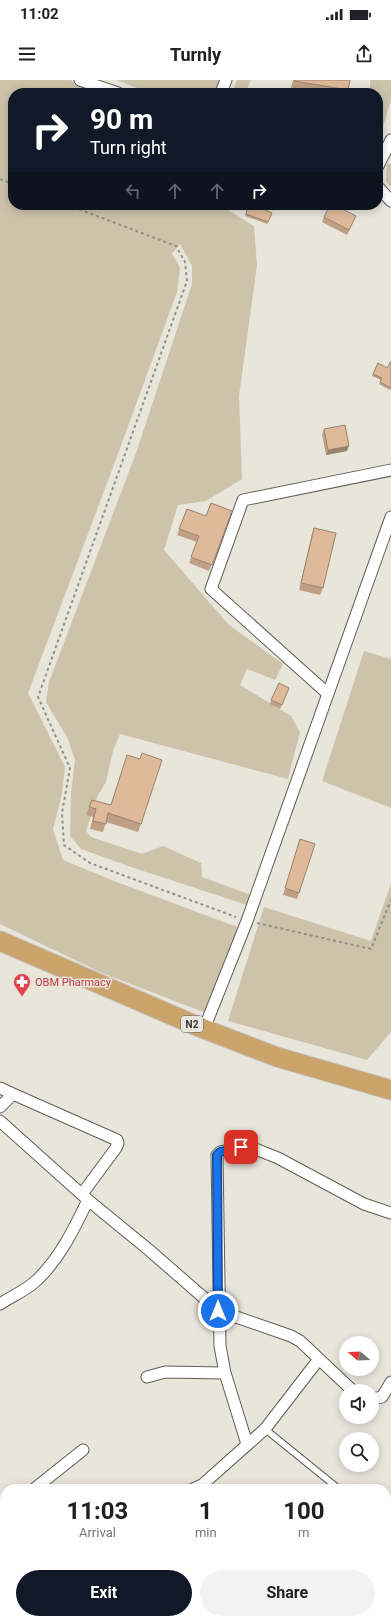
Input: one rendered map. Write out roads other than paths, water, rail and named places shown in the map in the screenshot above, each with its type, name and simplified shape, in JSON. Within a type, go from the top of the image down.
[{"type":"highway","name":"N2","points":[[0,941],[204,1029],[277,1057],[391,1090]]},
{"type":"street","points":[[80,80],[103,88]]},
{"type":"street","points":[[383,156],[391,140]]},
{"type":"street","points":[[383,192],[391,201]]},
{"type":"street","points":[[328,694],[211,589],[243,500],[391,470]]},
{"type":"street","points":[[204,1029],[247,921],[391,517]]},
{"type":"street","points":[[0,1088],[117,1140],[118,1143],[85,1197],[70,1236],[53,1262],[36,1281],[0,1304]]},
{"type":"street","points":[[0,1107],[13,1094]]},
{"type":"street","points":[[0,1121],[85,1197],[150,1250],[218,1311],[291,1336],[300,1341],[346,1384]]},
{"type":"street","points":[[247,1444],[225,1373],[220,1346],[218,1311],[217,1155],[220,1152],[241,1147],[258,1150],[364,1204],[391,1213]]},
{"type":"street","points":[[205,1484],[265,1429],[319,1359]]},
{"type":"street","points":[[147,1377],[165,1372],[225,1373]]},
{"type":"street","points":[[379,1398],[382,1397],[391,1382]]},
{"type":"street","points":[[40,1484],[83,1450]]},
{"type":"lane","points":[[265,1429],[333,1484]]},
{"type":"place","name":"OBM Pharmacy","points":[[22,997]]}]
